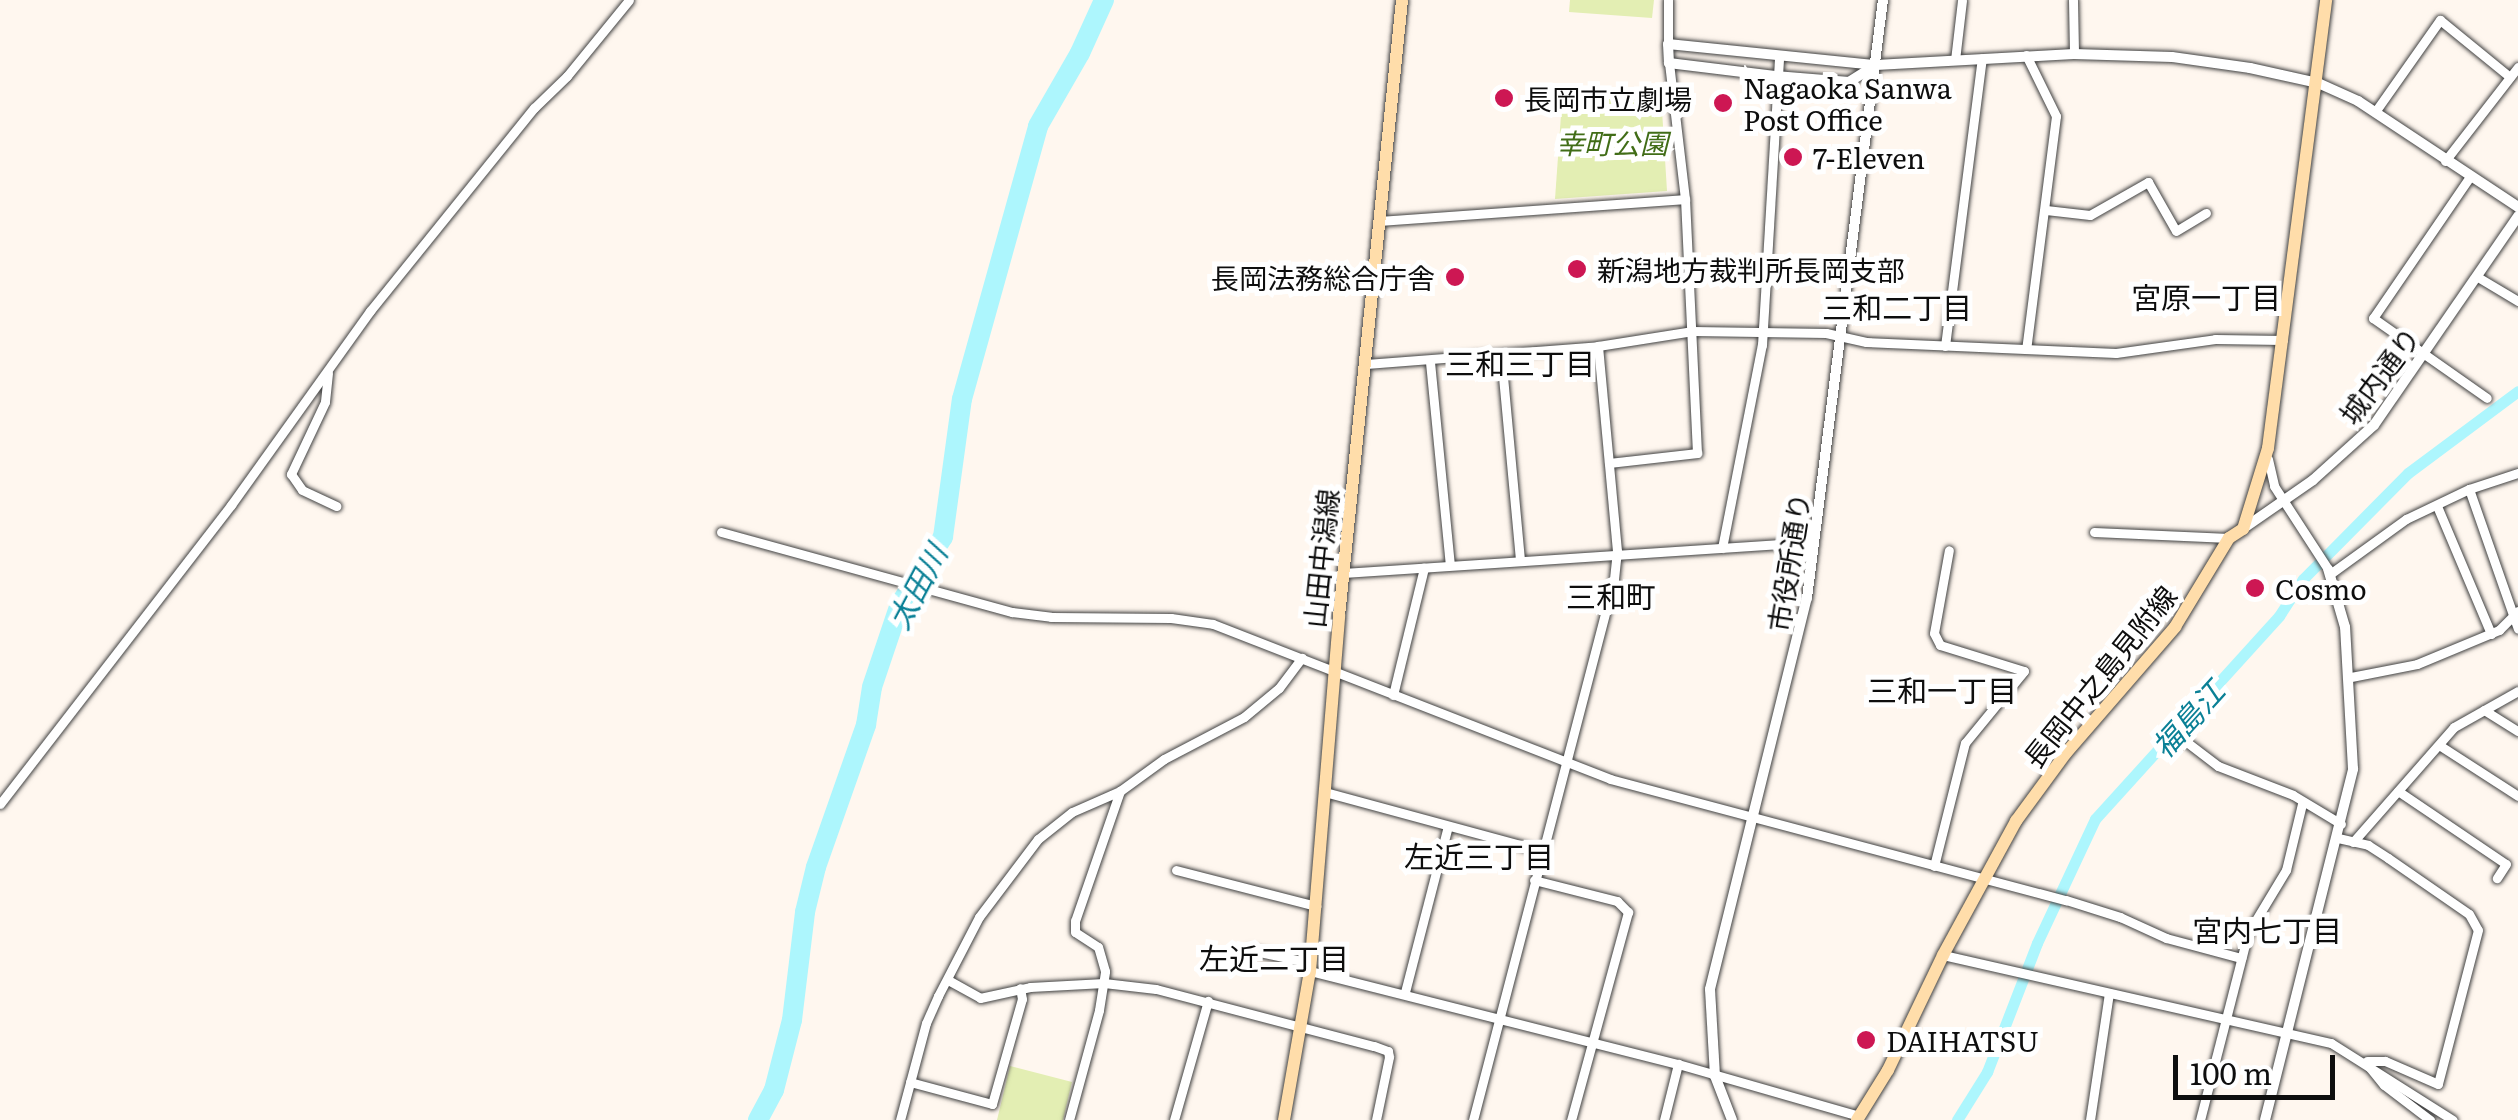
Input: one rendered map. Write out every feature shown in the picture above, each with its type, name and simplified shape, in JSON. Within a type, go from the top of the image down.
[{"type":"main road","name":"山田中潟線","points":[[1284,1120],[1304,1027],[1311,967],[1334,672],[1402,0]]},
{"type":"main road","points":[[2243,529],[2268,448],[2326,0]]},
{"type":"main road","name":"長岡中之島見附線","points":[[1858,1118],[1888,1070],[1984,877],[2040,786],[2175,627],[2229,538],[2243,529]]},
{"type":"street","points":[[0,804],[231,505],[329,367],[534,108],[567,76],[629,0]]},
{"type":"street","points":[[1609,463],[1697,452],[1694,331],[1685,199],[1669,63],[1668,0]]},
{"type":"street","name":"市役所通り","points":[[1732,1120],[1716,1076],[1710,989],[1750,816],[1797,645],[1814,542],[1882,0]]},
{"type":"street","points":[[1955,60],[1962,0]]},
{"type":"street","points":[[2073,0],[2074,54]]},
{"type":"street","points":[[2375,112],[2440,20],[2510,77]]},
{"type":"street","points":[[1668,44],[1876,66],[2074,54],[2204,60],[2318,83],[2375,112],[2469,178],[2518,206]]},
{"type":"street","points":[[2026,55],[2056,108],[2026,349]]},
{"type":"street","points":[[1722,548],[1763,332],[1778,56]]},
{"type":"street","points":[[1946,346],[1982,58]]},
{"type":"street","points":[[1669,63],[1849,82],[1876,66]]},
{"type":"street","points":[[2444,161],[2518,66]]},
{"type":"street","points":[[2469,178],[2372,318],[2487,398]]},
{"type":"street","points":[[2046,210],[2090,215],[2148,182],[2176,231],[2206,213]]},
{"type":"street","points":[[1380,221],[1685,199]]},
{"type":"street","name":"城内通り","points":[[2243,529],[2374,425],[2518,216]]},
{"type":"street","points":[[2476,276],[2518,301]]},
{"type":"street","points":[[1366,364],[1598,346],[1694,331],[1826,333],[1840,338],[1946,346],[2116,353],[2215,339],[2284,340]]},
{"type":"street","points":[[1473,1120],[1567,762],[1617,552],[1598,346]]},
{"type":"street","points":[[1501,355],[1520,559]]},
{"type":"street","points":[[1430,362],[1450,565]]},
{"type":"street","points":[[329,367],[325,402],[291,474],[302,490],[336,506]]},
{"type":"street","points":[[2265,1120],[2353,768],[2350,677],[2342,612],[2329,572],[2270,477],[2268,448]]},
{"type":"street","points":[[2329,572],[2406,519],[2469,489],[2518,473]]},
{"type":"street","points":[[2469,489],[2516,612],[2518,629]]},
{"type":"street","points":[[2437,506],[2491,634]]},
{"type":"street","points":[[721,532],[984,605],[1050,617],[1213,624],[1610,779],[2066,900],[2120,917],[2166,938],[2241,958]]},
{"type":"street","points":[[2094,532],[2229,538]]},
{"type":"street","points":[[1344,573],[1814,542]]},
{"type":"street","points":[[1934,866],[1965,742],[2024,671],[1940,645],[1934,633],[1949,550]]},
{"type":"street","points":[[1392,695],[1424,568]]},
{"type":"street","points":[[2350,677],[2397,670],[2491,634],[2516,612]]},
{"type":"street","points":[[900,1120],[926,1024],[980,917],[1038,839],[1072,812],[1120,791],[1164,759],[1244,717],[1279,688],[1302,658]]},
{"type":"street","points":[[2353,842],[2454,727],[2518,691]]},
{"type":"street","points":[[2484,710],[2518,730]]},
{"type":"street","points":[[2184,740],[2218,766],[2294,796],[2342,824]]},
{"type":"street","points":[[2439,745],[2518,796]]},
{"type":"street","points":[[1069,1120],[1104,984],[1098,947],[1075,932],[1075,921],[1120,791]]},
{"type":"street","points":[[2398,791],[2506,864],[2496,878]]},
{"type":"street","points":[[1325,792],[1542,851]]},
{"type":"street","points":[[2200,1120],[2248,934],[2286,870],[2302,804]]},
{"type":"street","points":[[1405,992],[1448,826]]},
{"type":"street","points":[[2338,838],[2375,849],[2470,914],[2478,930],[2438,1084],[2384,1061],[2364,1061]]},
{"type":"street","points":[[1176,870],[1316,906]]},
{"type":"street","points":[[1534,880],[1617,902],[1628,912],[1571,1120]]},
{"type":"street","points":[[1250,950],[1497,1019],[1678,1064],[1858,1118]]},
{"type":"street","points":[[1943,955],[2331,1043],[2453,1120]]},
{"type":"street","points":[[948,980],[980,998],[1020,988],[1104,984],[1156,989],[1388,1051],[1376,1120]]},
{"type":"street","points":[[910,1082],[992,1104],[1022,998],[1020,988]]},
{"type":"street","points":[[2090,1120],[2109,994]]},
{"type":"street","points":[[1174,1120],[1208,1001]]},
{"type":"street","points":[[2364,1061],[2384,1086],[2430,1120]]},
{"type":"street","points":[[1664,1120],[1678,1064]]},
{"type":"green space","points":[[1570,0],[1654,0],[1652,18],[1569,12]]},
{"type":"green space","name":"幸町公園","points":[[1563,87],[1661,94],[1667,191],[1555,199]]},
{"type":"green space","points":[[1010,1066],[1072,1082],[1063,1120],[997,1120]]},
{"type":"waterway","name":"太田川","points":[[758,1120],[774,1090],[792,1020],[805,912],[816,867],[866,725],[872,687],[900,604],[943,537],[962,399],[1038,126],[1080,53],[1104,0]]},
{"type":"waterway","name":"福島江","points":[[1957,1120],[1987,1072],[2037,943],[2095,819],[2279,616],[2303,579],[2408,473],[2518,391]]},
{"type":"place","name":"長岡市立劇場","points":[[1504,98]]},
{"type":"place","name":"Nagaoka Sanwa Post Office","points":[[1723,103]]},
{"type":"place","name":"7-Eleven","points":[[1793,157]]},
{"type":"place","name":"新潟地方裁判所長岡支部","points":[[1577,269]]},
{"type":"place","name":"長岡法務総合庁舎","points":[[1455,277]]},
{"type":"place","name":"Cosmo","points":[[2255,588]]},
{"type":"place","name":"DAIHATSU","points":[[1866,1040]]},
{"type":"district","name":"宮原一丁目","points":[[2206,296]]},
{"type":"district","name":"三和二丁目","points":[[1897,306]]},
{"type":"district","name":"三和三丁目","points":[[1520,362]]},
{"type":"district","name":"三和町","points":[[1611,595]]},
{"type":"district","name":"三和一丁目","points":[[1942,689]]},
{"type":"district","name":"左近三丁目","points":[[1479,855]]},
{"type":"district","name":"宮内七丁目","points":[[2267,929]]},
{"type":"district","name":"左近二丁目","points":[[1274,957]]}]
